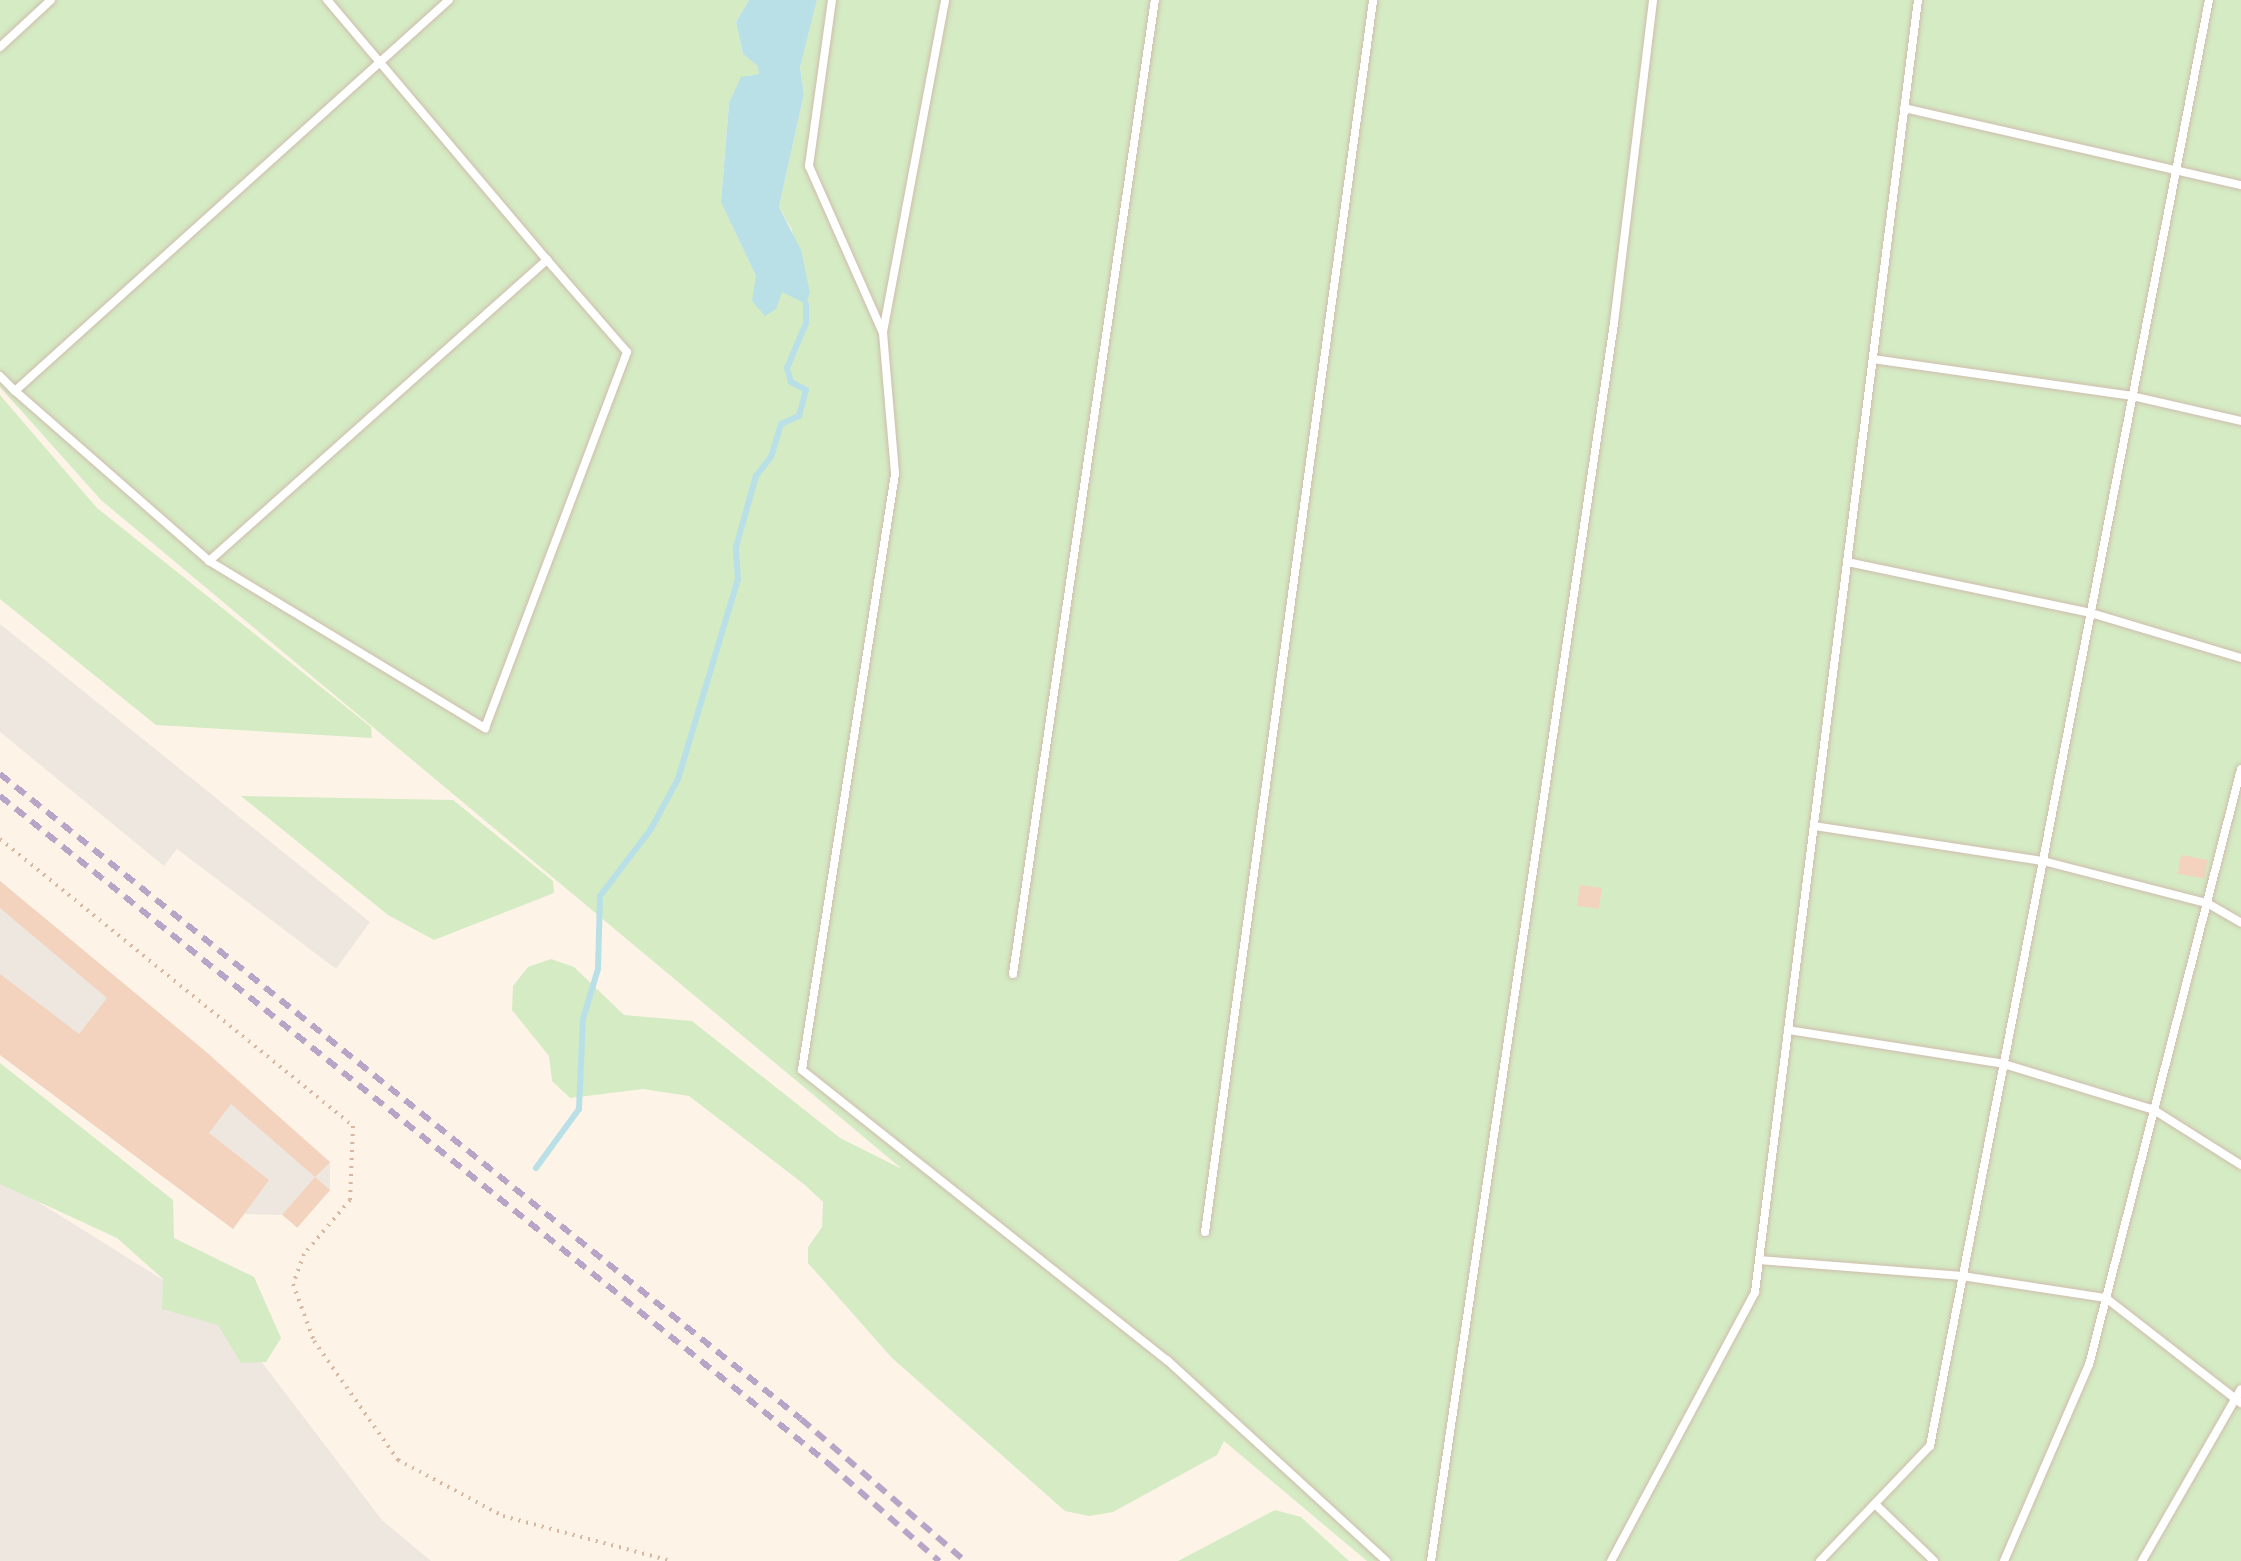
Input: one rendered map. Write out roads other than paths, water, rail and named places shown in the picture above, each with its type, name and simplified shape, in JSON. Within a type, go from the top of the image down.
[{"type":"lane","points":[[0,47],[51,0]]},
{"type":"lane","points":[[0,376],[209,561],[485,728],[627,352],[378,64],[327,0]]},
{"type":"lane","points":[[15,391],[449,0]]},
{"type":"lane","points":[[832,0],[809,166],[883,333]]},
{"type":"lane","points":[[945,0],[883,333],[895,474],[802,1070],[1167,1360],[1386,1561]]},
{"type":"lane","points":[[1013,974],[1155,0]]},
{"type":"lane","points":[[1205,1232],[1373,0]]},
{"type":"lane","points":[[1431,1561],[1614,323],[1653,0]]},
{"type":"lane","points":[[1611,1561],[1755,1292],[1918,0]]},
{"type":"lane","points":[[1820,1561],[1930,1446],[2209,0]]},
{"type":"lane","points":[[1904,108],[2241,185]]},
{"type":"lane","points":[[209,561],[547,260]]},
{"type":"lane","points":[[1873,359],[2132,396],[2241,421]]},
{"type":"lane","points":[[1847,562],[2091,613],[2241,658]]},
{"type":"lane","points":[[2004,1561],[2089,1365],[2241,769]]},
{"type":"lane","points":[[1814,826],[2043,861],[2207,903],[2241,923]]},
{"type":"lane","points":[[1788,1030],[2004,1064],[2154,1110],[2241,1165]]},
{"type":"lane","points":[[1759,1260],[1962,1276],[2106,1298],[2239,1401]]},
{"type":"lane","points":[[2142,1561],[2239,1401],[2241,1389]]},
{"type":"lane","points":[[1875,1504],[1934,1561]]},
{"type":"water","points":[[749,0],[817,0],[800,67],[804,94],[779,207],[801,250],[810,293],[806,304],[782,292],[776,309],[765,316],[752,301],[756,276],[721,202],[729,103],[741,77],[759,74],[758,66],[743,54],[736,22]]},
{"type":"waterway","points":[[536,1168],[579,1109],[583,1019],[598,969],[600,896],[651,829],[678,779],[738,579],[736,547],[756,476],[771,457],[781,424],[799,416],[806,390],[791,382],[787,368],[806,323],[806,304]]},
{"type":"railway","points":[[0,774],[801,1419],[965,1561]]},
{"type":"railway","points":[[0,796],[829,1464],[939,1561]]}]
